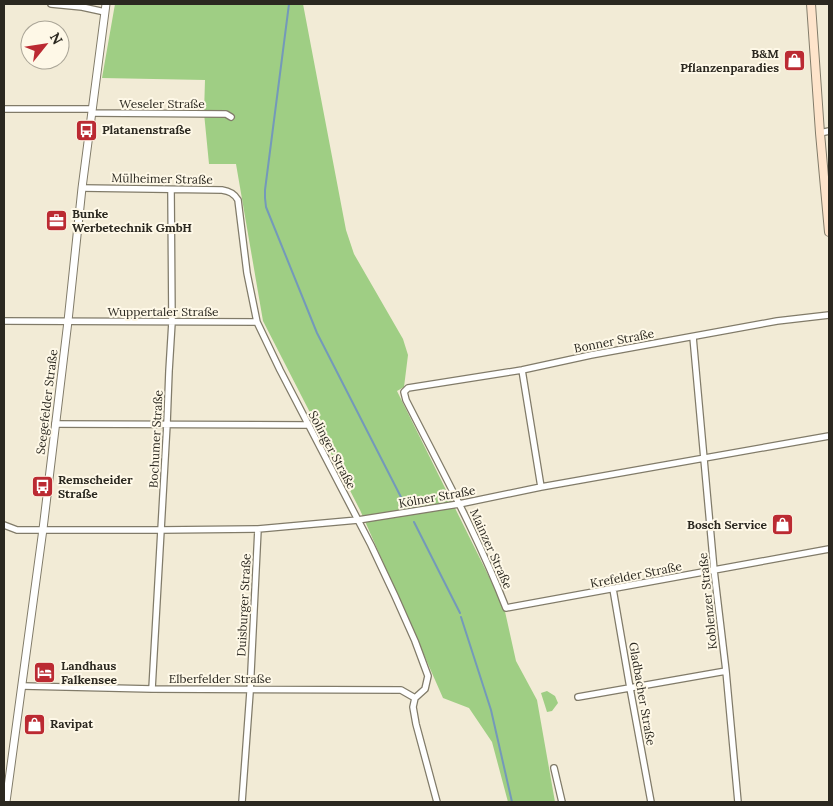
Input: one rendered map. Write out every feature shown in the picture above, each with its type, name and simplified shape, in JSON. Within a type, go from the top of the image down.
[{"type":"main road","points":[[811,4],[829,232]]},
{"type":"street","points":[[50,4],[105,12]]},
{"type":"street","name":"Seegefelder Straße","points":[[6,802],[43,530],[82,188],[106,4]]},
{"type":"street","points":[[4,109],[92,111]]},
{"type":"street","name":"Weseler Straße","points":[[92,111],[226,114],[232,116]]},
{"type":"street","points":[[820,132],[829,132]]},
{"type":"street","name":"Mülheimer Straße","points":[[82,188],[222,190],[236,195],[238,200]]},
{"type":"street","name":"Bochumer Straße","points":[[152,689],[172,322],[171,190]]},
{"type":"street","name":"Solinger Straße","points":[[238,200],[247,273],[257,322],[358,520],[415,641],[428,676],[425,689],[415,698]]},
{"type":"street","name":"Bonner Straße","points":[[404,392],[408,388],[522,370],[591,355],[777,321],[829,315]]},
{"type":"street","name":"Wuppertaler Straße","points":[[4,321],[257,322]]},
{"type":"street","name":"Koblenzer Straße","points":[[693,337],[703,459],[738,802]]},
{"type":"street","points":[[522,370],[541,487]]},
{"type":"street","name":"Mainzer Straße","points":[[404,392],[406,400],[494,576],[506,608]]},
{"type":"street","points":[[55,424],[308,425]]},
{"type":"street","name":"Kölner Straße","points":[[4,525],[17,530],[258,529],[358,520],[459,504],[541,487],[829,436]]},
{"type":"street","name":"Duisburger Straße","points":[[242,802],[258,529]]},
{"type":"street","name":"Krefelder Straße","points":[[506,608],[829,549]]},
{"type":"street","name":"Gladbacher Straße","points":[[613,589],[651,802]]},
{"type":"street","points":[[578,697],[726,671]]},
{"type":"street","name":"Elberfelder Straße","points":[[23,686],[152,689],[401,690],[415,698]]},
{"type":"street","points":[[415,698],[413,707],[416,724],[437,802]]},
{"type":"street","points":[[554,768],[562,802]]},
{"type":"green space","points":[[115,4],[303,4],[346,230],[354,254],[403,339],[408,355],[404,387],[397,391],[504,607],[516,661],[537,700],[555,802],[508,802],[492,742],[469,708],[443,698],[360,510],[263,321],[236,164],[209,164],[204,113],[205,80],[102,78]]},
{"type":"green space","points":[[547,691],[555,696],[558,703],[552,711],[547,712],[541,693]]},
{"type":"waterway","points":[[289,4],[265,190],[266,207],[317,333],[404,503]]},
{"type":"waterway","points":[[414,522],[460,613]]},
{"type":"waterway","points":[[461,617],[491,710],[512,802]]},
{"type":"place","name":"B&M Pflanzenparadies","points":[[795,61]]},
{"type":"place","name":"Platanenstraße","points":[[86,130]]},
{"type":"place","name":"Bunke Werbetechnik GmbH","points":[[56,221]]},
{"type":"place","name":"Remscheider Straße","points":[[42,487]]},
{"type":"place","name":"Bosch Service","points":[[783,525]]},
{"type":"place","name":"Landhaus Falkensee","points":[[45,673]]},
{"type":"place","name":"Ravipat","points":[[34,724]]}]
